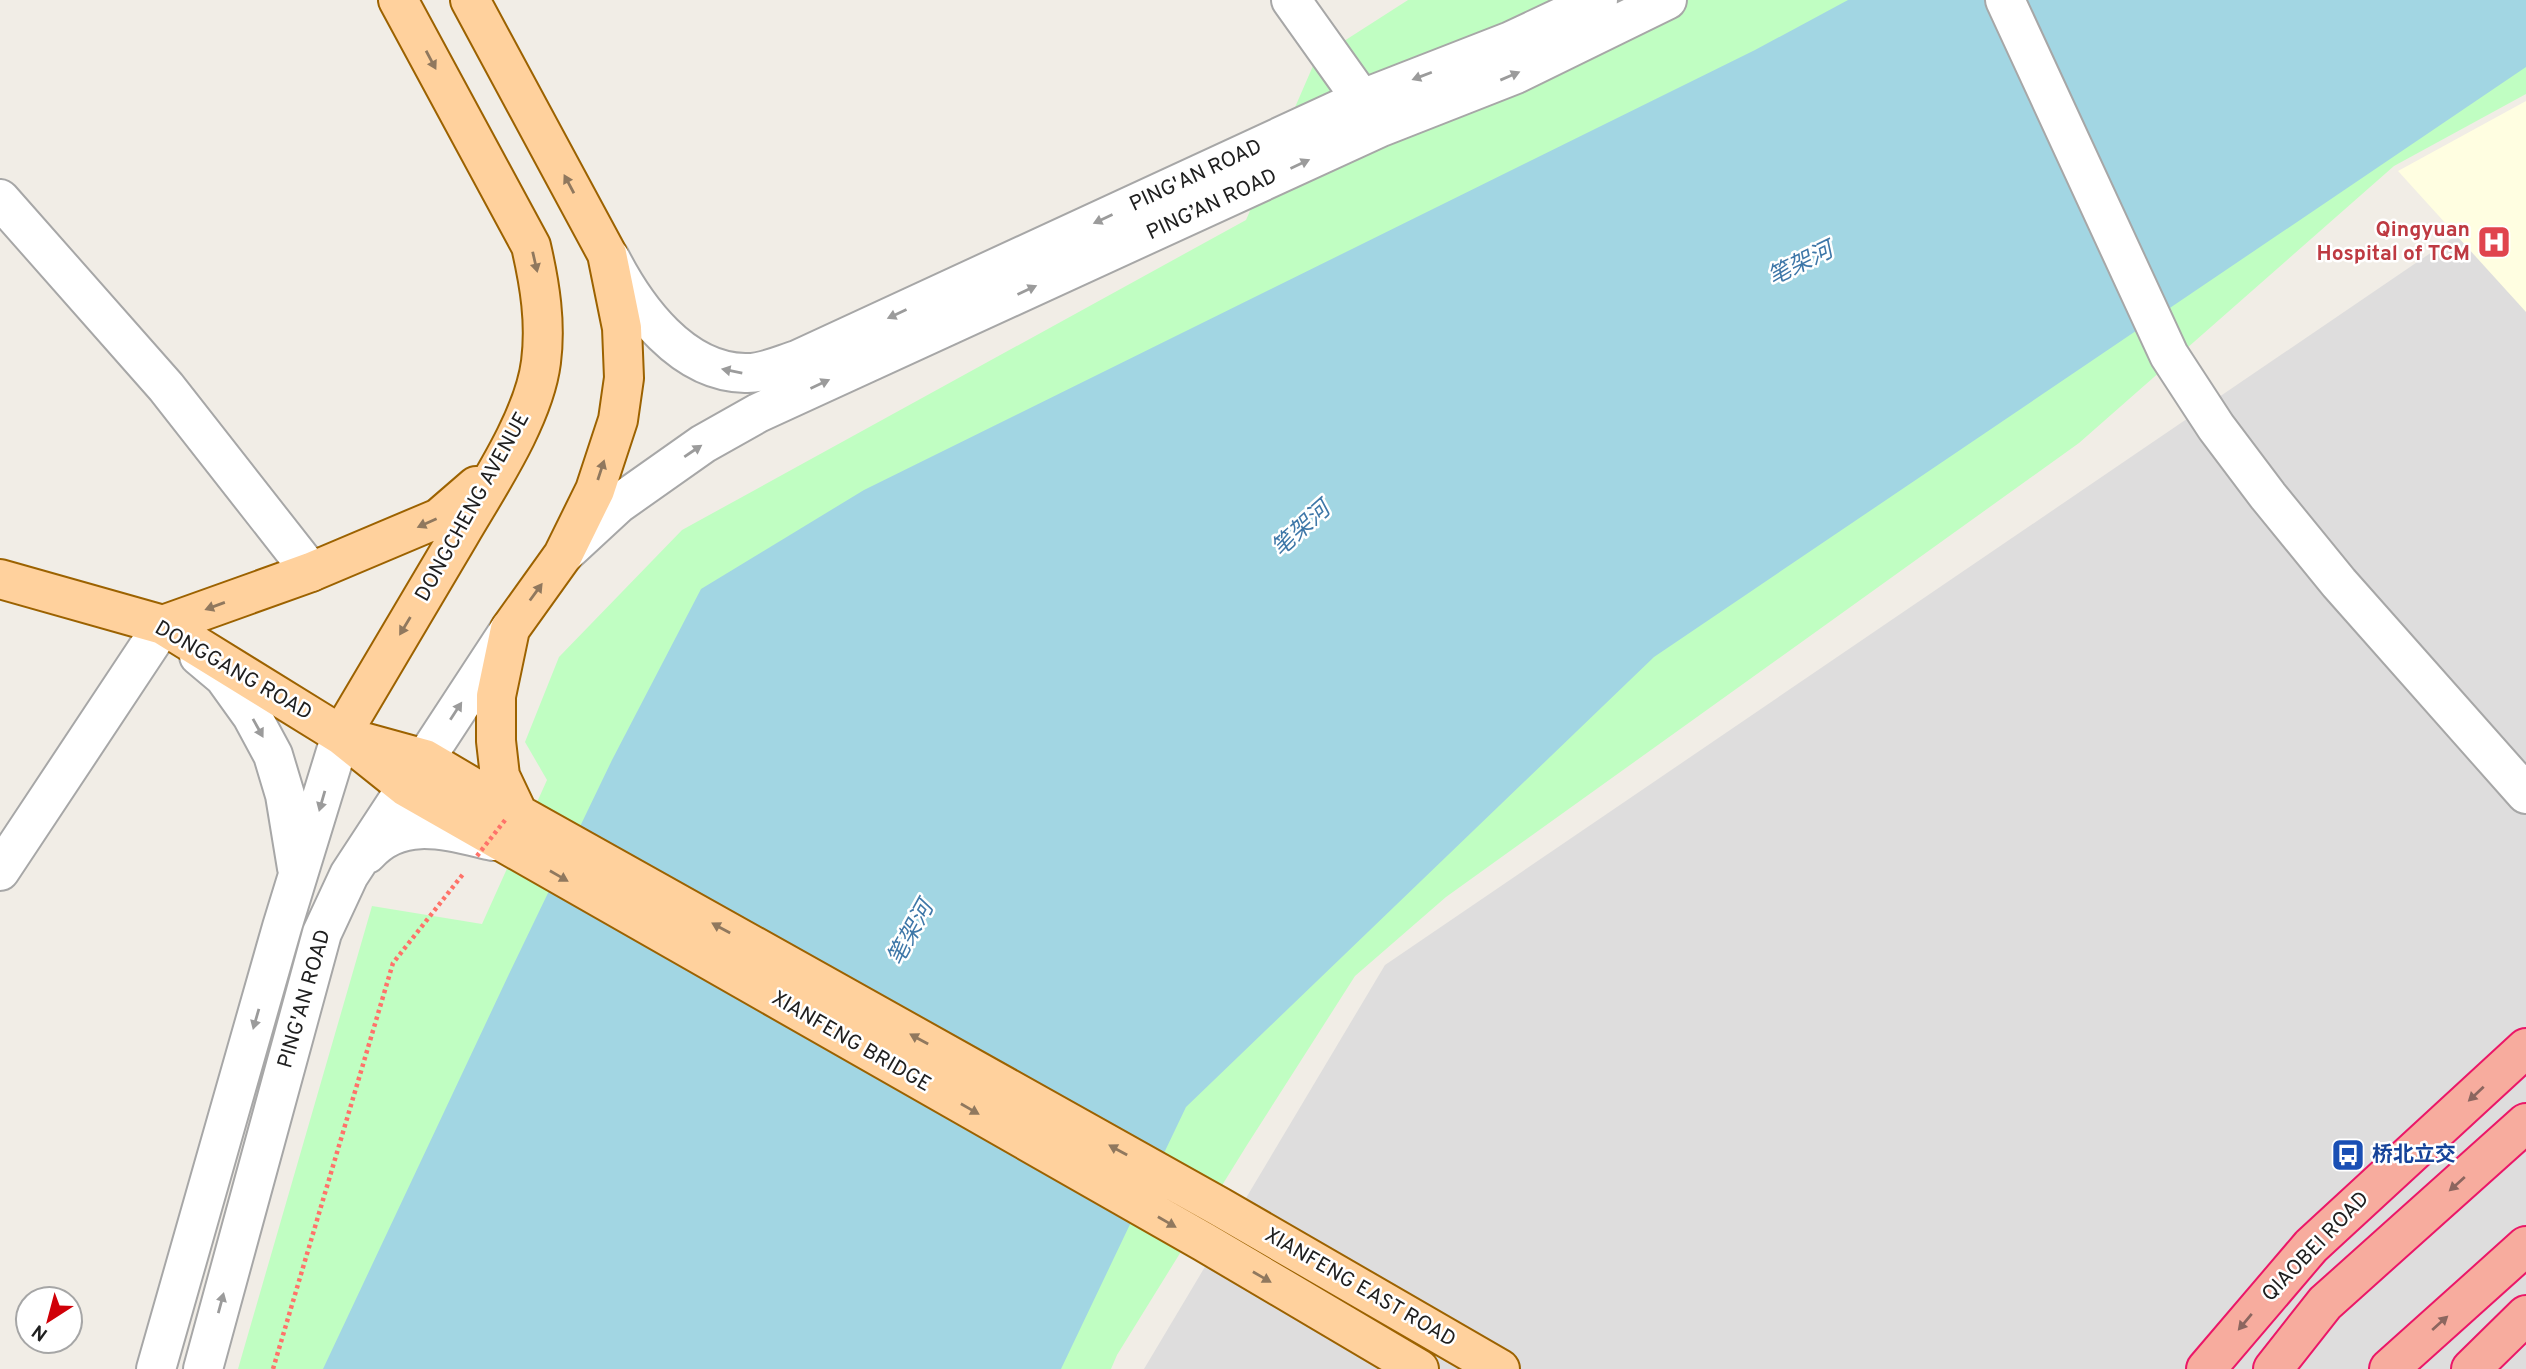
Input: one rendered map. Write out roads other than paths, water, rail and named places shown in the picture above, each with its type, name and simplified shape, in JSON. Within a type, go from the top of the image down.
[{"type":"highway","name":"QIAOBEI ROAD","points":[[2214,1363],[2311,1246],[2526,1048]]},
{"type":"highway","points":[[2273,1369],[2325,1303],[2526,1122]]},
{"type":"highway","points":[[2389,1369],[2526,1246]]},
{"type":"highway","points":[[2471,1369],[2526,1315]]},
{"type":"main road","name":"DONGCHENG AVENUE","points":[[341,735],[499,467],[530,405],[541,365],[544,326],[539,281],[531,246],[398,0]]},
{"type":"main road","points":[[470,0],[607,254],[622,328],[624,378],[618,420],[595,490],[563,555],[510,629],[496,696],[500,833]]},
{"type":"main road","points":[[163,625],[311,572],[439,518],[499,467]]},
{"type":"main road","name":"DONGGANG ROAD","points":[[0,579],[163,625],[341,735],[415,773],[500,833]]},
{"type":"main road","name":"XIANFENG BRIDGE","points":[[500,833],[1220,1207]]},
{"type":"main road","name":"XIANFENG BRIDGE","points":[[500,833],[1203,1242]]},
{"type":"main road","name":"XIANFENG EAST ROAD","points":[[1220,1207],[1500,1369]]},
{"type":"main road","name":"XIANFENG EAST ROAD","points":[[1203,1242],[1419,1369]]},
{"type":"street","points":[[1292,0],[1372,113]]},
{"type":"street","name":"PING'AN ROAD","points":[[607,254],[625,289],[650,321],[693,357],[726,371],[747,373],[797,360],[1372,113],[1511,41],[1598,0]]},
{"type":"street","name":"PING’AN ROAD","points":[[563,555],[636,490],[703,444],[758,413],[1372,113],[1516,74],[1667,0]]},
{"type":"street","points":[[2005,0],[2169,355],[2216,427],[2339,583],[2526,794]]},
{"type":"street","points":[[0,199],[166,387],[311,572]]},
{"type":"street","points":[[0,871],[163,625],[224,677],[252,716],[273,755],[285,795],[299,878]]},
{"type":"street","name":"PING'AN ROAD","points":[[203,1369],[322,933],[349,875],[510,629]]},
{"type":"street","name":"PING'AN ROAD","points":[[156,1369],[282,927],[341,735]]},
{"type":"street","points":[[349,875],[370,850],[384,839],[409,829],[500,833]]},
{"type":"water","name":"笔架河","points":[[1848,0],[2526,0],[2526,67],[1654,657],[1186,1107],[1061,1369],[323,1369],[612,760],[701,589],[864,490],[1755,50]]},
{"type":"place","name":"Qingyuan Hospital of TCM","points":[[2494,242]]},
{"type":"place","name":"桥北立交","points":[[2348,1155]]}]
